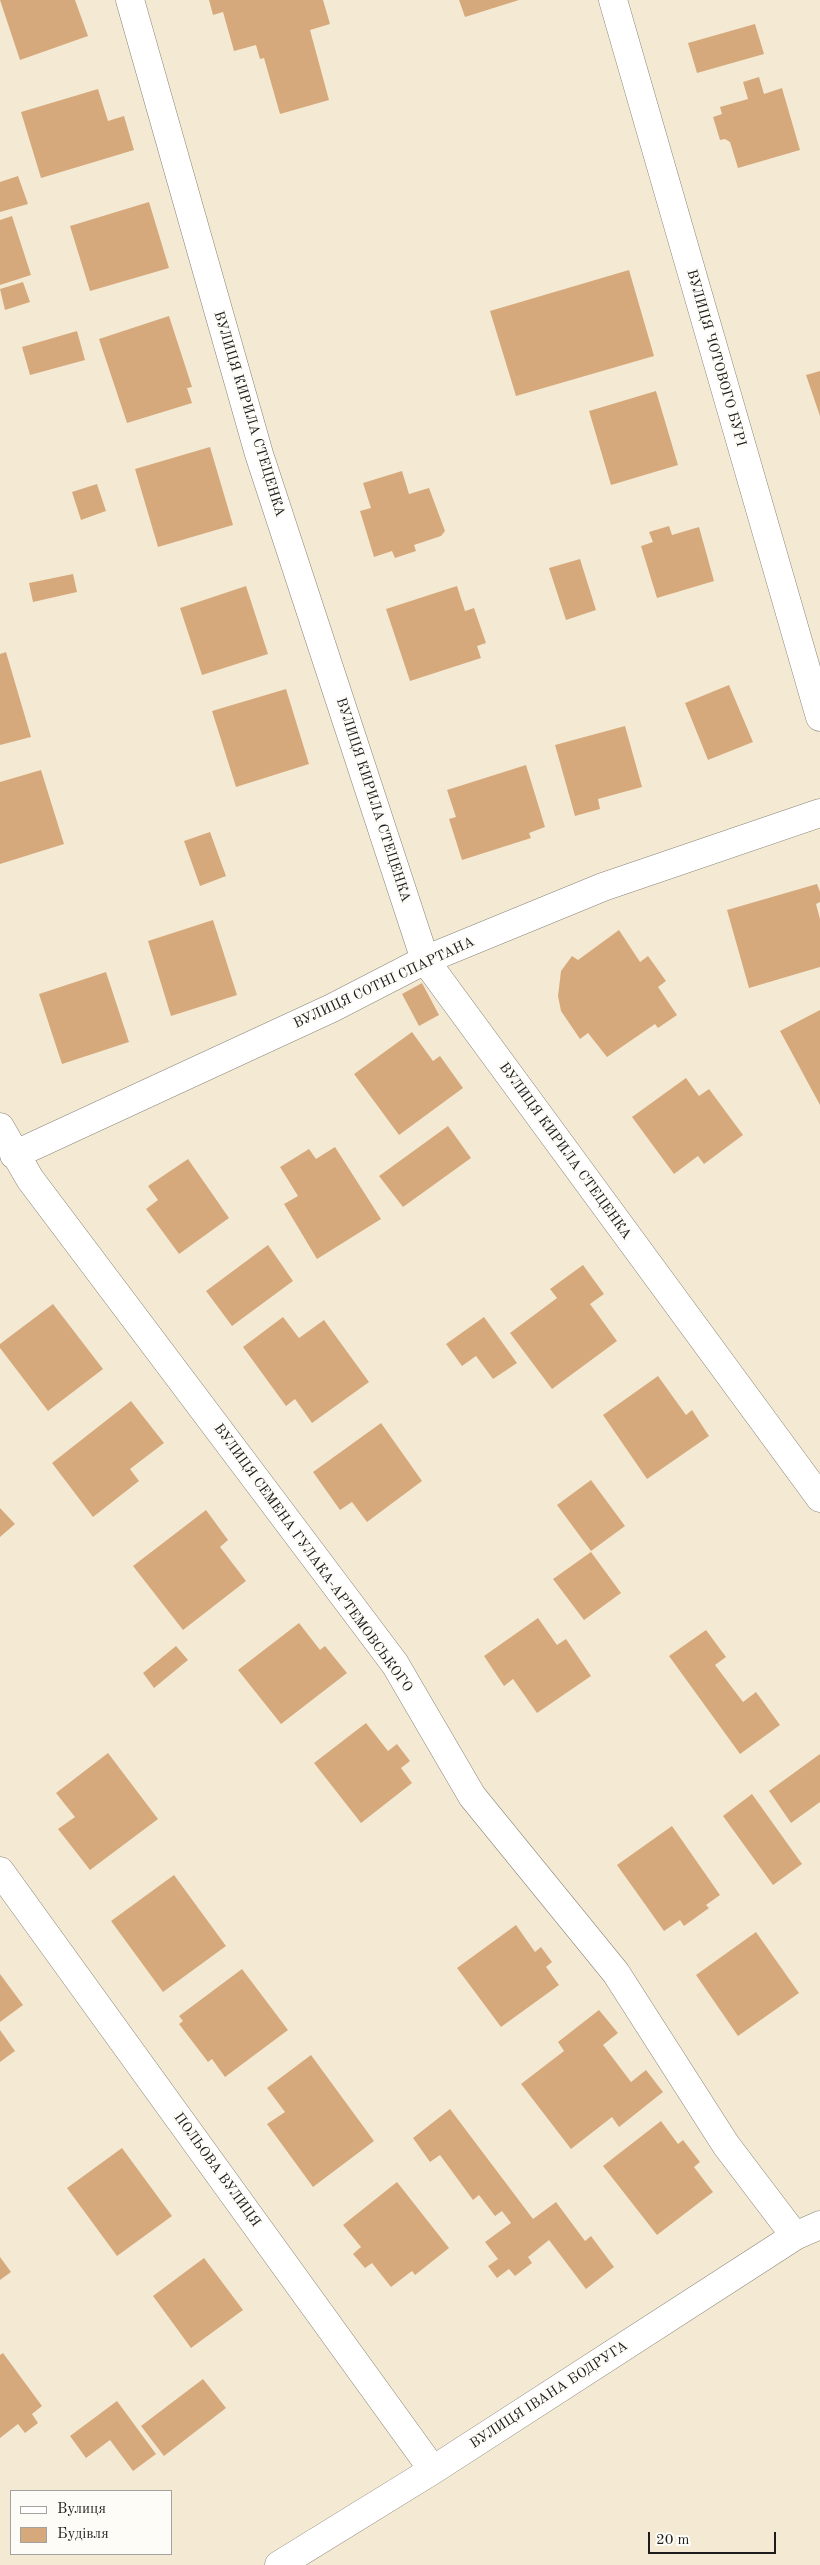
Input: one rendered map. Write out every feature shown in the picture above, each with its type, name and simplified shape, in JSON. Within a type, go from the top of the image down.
[{"type":"street","name":"ВУЛИЦЯ КИРИЛА СТЕЦЕНКА","points":[[130,0],[259,454],[425,960],[820,1498]]},
{"type":"street","name":"ВУЛИЦЯ ЧОТОВОГО БУРІ","points":[[613,0],[820,716]]},
{"type":"street","name":"ВУЛИЦЯ СОТНІ СПАРТАНА","points":[[14,1155],[332,1008],[425,960],[603,887],[820,813]]},
{"type":"street","name":"ВУЛИЦЯ СЕМЕНА ГУЛАКА-АРТЕМОВСЬКОГО","points":[[0,1127],[14,1155],[30,1179],[395,1664],[472,1796],[616,1973],[726,2144],[795,2236]]},
{"type":"street","name":"ПОЛЬОВА ВУЛИЦЯ","points":[[0,1871],[433,2470]]},
{"type":"street","name":"ВУЛИЦЯ ІВАНА БОДРУГА","points":[[279,2565],[433,2470],[795,2236],[820,2225]]},
{"type":"building","points":[[0,0],[75,0],[88,36],[20,60]]},
{"type":"building","points":[[209,0],[323,0],[330,24],[310,30],[329,100],[280,114],[264,58],[260,59],[256,45],[234,51],[223,12],[213,15]]},
{"type":"building","points":[[459,0],[519,0],[465,17]]},
{"type":"building","points":[[755,24],[764,54],[697,73],[688,43]]},
{"type":"building","points":[[759,77],[764,94],[782,88],[800,150],[738,168],[730,142],[725,139],[720,140],[713,117],[722,114],[720,107],[748,99],[743,82]]},
{"type":"building","points":[[98,89],[108,121],[124,116],[134,150],[41,178],[21,112]]},
{"type":"building","points":[[18,176],[28,204],[0,212],[0,182]]},
{"type":"building","points":[[149,202],[169,268],[90,291],[70,226]]},
{"type":"building","points":[[12,216],[31,275],[0,285],[0,220]]},
{"type":"building","points":[[629,270],[654,356],[516,396],[490,311]]},
{"type":"building","points":[[23,282],[30,302],[5,310],[0,289]]},
{"type":"building","points":[[169,316],[192,387],[187,388],[192,403],[127,423],[99,339]]},
{"type":"building","points":[[77,331],[85,360],[30,375],[22,347]]},
{"type":"building","points":[[820,371],[820,416],[806,375]]},
{"type":"building","points":[[656,391],[678,465],[611,485],[589,411]]},
{"type":"building","points":[[210,447],[233,525],[158,547],[135,469]]},
{"type":"building","points":[[402,471],[409,494],[429,488],[445,531],[441,536],[414,545],[416,551],[395,558],[392,551],[374,557],[360,511],[371,508],[363,483]]},
{"type":"building","points":[[97,484],[106,511],[81,520],[72,492]]},
{"type":"building","points":[[669,526],[672,535],[699,527],[714,581],[657,598],[641,546],[653,542],[649,532]]},
{"type":"building","points":[[580,559],[596,610],[566,620],[549,568]]},
{"type":"building","points":[[73,574],[77,592],[33,602],[29,583]]},
{"type":"building","points":[[246,586],[268,654],[202,675],[180,608]]},
{"type":"building","points":[[457,586],[465,611],[474,608],[486,643],[477,646],[481,658],[410,681],[386,609]]},
{"type":"building","points":[[6,652],[31,737],[0,745],[0,654]]},
{"type":"building","points":[[729,685],[753,742],[708,760],[685,703]]},
{"type":"building","points":[[286,689],[309,764],[236,787],[212,711]]},
{"type":"building","points":[[625,726],[642,787],[598,799],[600,809],[575,816],[555,745]]},
{"type":"building","points":[[526,765],[545,827],[529,833],[531,838],[462,860],[449,819],[456,817],[447,790]]},
{"type":"building","points":[[41,770],[64,844],[0,864],[0,782]]},
{"type":"building","points":[[210,832],[226,876],[200,886],[184,841]]},
{"type":"building","points":[[817,884],[820,892],[820,902],[816,904],[820,919],[820,967],[749,988],[727,910]]},
{"type":"building","points":[[213,920],[237,995],[171,1016],[148,941]]},
{"type":"building","points":[[619,930],[640,962],[648,956],[666,981],[658,987],[677,1015],[658,1028],[655,1024],[607,1057],[588,1033],[580,1039],[561,1011],[558,996],[561,971],[572,956],[578,960]]},
{"type":"building","points":[[106,972],[129,1042],[62,1064],[39,994]]},
{"type":"building","points":[[422,983],[439,1015],[419,1026],[402,994]]},
{"type":"building","points":[[820,1010],[820,1105],[780,1031]]},
{"type":"building","points":[[412,1032],[433,1061],[440,1056],[463,1088],[399,1135],[354,1074]]},
{"type":"building","points":[[686,1078],[699,1096],[709,1089],[743,1135],[704,1164],[698,1156],[674,1174],[632,1117]]},
{"type":"building","points":[[448,1126],[471,1158],[403,1207],[379,1176]]},
{"type":"building","points":[[335,1147],[381,1219],[317,1259],[284,1204],[298,1196],[280,1167],[309,1149],[316,1159]]},
{"type":"building","points":[[188,1159],[229,1218],[179,1254],[146,1209],[158,1200],[148,1186]]},
{"type":"building","points":[[268,1245],[293,1281],[232,1326],[206,1291]]},
{"type":"building","points":[[583,1265],[604,1294],[590,1304],[617,1341],[552,1389],[510,1333],[557,1298],[550,1289]]},
{"type":"building","points":[[53,1304],[103,1369],[48,1411],[0,1348],[0,1344]]},
{"type":"building","points":[[283,1317],[299,1338],[324,1320],[369,1382],[312,1423],[295,1399],[286,1406],[243,1347]]},
{"type":"building","points":[[484,1317],[517,1363],[493,1379],[476,1356],[462,1366],[446,1344]]},
{"type":"building","points":[[658,1376],[686,1415],[692,1410],[709,1436],[647,1479],[603,1415]]},
{"type":"building","points":[[131,1401],[164,1443],[130,1469],[139,1481],[93,1517],[52,1463]]},
{"type":"building","points":[[381,1423],[422,1481],[367,1522],[352,1502],[340,1510],[313,1472]]},
{"type":"building","points":[[591,1480],[625,1526],[591,1551],[557,1505]]},
{"type":"building","points":[[0,1508],[15,1524],[0,1537]]},
{"type":"building","points":[[206,1510],[228,1540],[220,1547],[246,1581],[183,1630],[133,1566]]},
{"type":"building","points":[[591,1552],[621,1593],[584,1620],[553,1579]]},
{"type":"building","points":[[538,1618],[557,1645],[566,1639],[591,1676],[537,1713],[513,1679],[504,1686],[484,1656]]},
{"type":"building","points":[[299,1623],[320,1650],[325,1646],[347,1673],[281,1724],[238,1670]]},
{"type":"building","points":[[706,1630],[726,1657],[715,1665],[743,1702],[756,1692],[780,1725],[740,1754],[669,1656]]},
{"type":"building","points":[[176,1646],[188,1660],[154,1688],[143,1673]]},
{"type":"building","points":[[366,1723],[388,1751],[397,1744],[410,1761],[401,1768],[412,1783],[361,1823],[314,1763]]},
{"type":"building","points":[[108,1753],[158,1819],[90,1870],[58,1829],[75,1817],[56,1793]]},
{"type":"building","points":[[820,1754],[820,1802],[791,1823],[769,1791]]},
{"type":"building","points":[[752,1794],[802,1864],[773,1885],[723,1816]]},
{"type":"building","points":[[672,1826],[720,1895],[706,1905],[709,1908],[684,1926],[680,1920],[664,1931],[617,1865]]},
{"type":"building","points":[[174,1875],[226,1946],[163,1992],[111,1921]]},
{"type":"building","points":[[516,1925],[535,1952],[541,1947],[552,1962],[546,1967],[559,1985],[501,2027],[457,1968]]},
{"type":"building","points":[[756,1932],[799,1993],[738,2036],[696,1975]]},
{"type":"building","points":[[242,1969],[288,2030],[225,2077],[212,2059],[208,2062],[179,2024],[183,2021],[179,2016]]},
{"type":"building","points":[[0,1974],[23,2005],[0,2022]]},
{"type":"building","points":[[599,2010],[618,2033],[603,2045],[631,2082],[646,2070],[663,2092],[619,2127],[612,2117],[571,2149],[521,2084],[564,2051],[558,2042]]},
{"type":"building","points":[[0,2030],[15,2051],[0,2062]]},
{"type":"building","points":[[311,2055],[374,2141],[313,2187],[267,2124],[285,2112],[267,2088]]},
{"type":"building","points":[[450,2109],[533,2219],[556,2202],[585,2241],[591,2236],[614,2267],[586,2289],[549,2240],[528,2257],[532,2263],[515,2276],[509,2269],[497,2278],[488,2266],[498,2259],[485,2242],[511,2223],[502,2211],[495,2216],[479,2195],[473,2200],[440,2155],[430,2162],[413,2138]]},
{"type":"building","points":[[661,2121],[678,2144],[683,2140],[700,2162],[694,2167],[713,2192],[657,2235],[603,2166]]},
{"type":"building","points":[[122,2148],[172,2216],[117,2256],[67,2188]]},
{"type":"building","points":[[397,2182],[449,2248],[415,2275],[412,2271],[391,2287],[372,2263],[365,2268],[353,2254],[361,2247],[343,2225]]},
{"type":"building","points":[[0,2257],[11,2272],[0,2280]]},
{"type":"building","points":[[204,2258],[243,2310],[191,2348],[153,2296]]},
{"type":"building","points":[[3,2353],[42,2406],[32,2414],[38,2423],[25,2433],[18,2424],[0,2438],[0,2355]]},
{"type":"building","points":[[203,2379],[226,2408],[164,2456],[141,2426]]},
{"type":"building","points":[[117,2401],[156,2454],[133,2471],[110,2440],[86,2458],[70,2436]]}]
